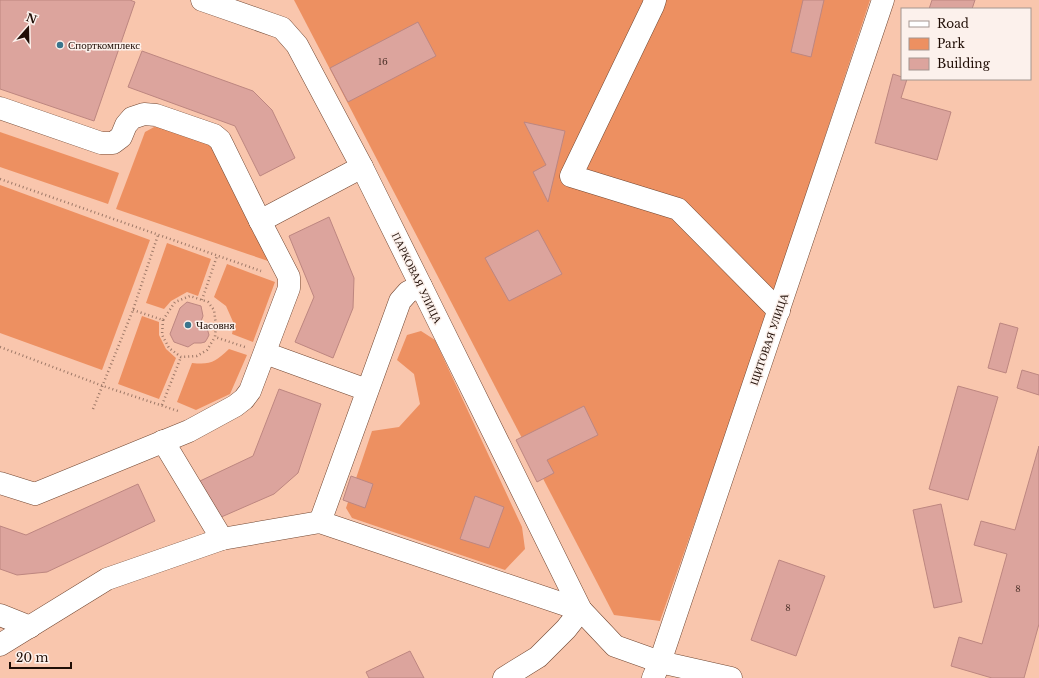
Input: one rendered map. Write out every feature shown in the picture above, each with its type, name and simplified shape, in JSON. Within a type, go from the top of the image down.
[{"type":"street","name":"ПАРКОВАЯ УЛИЦА","points":[[202,0],[237,6],[282,28],[297,45],[362,167],[422,286],[581,610],[615,646],[657,670],[731,678]]},
{"type":"street","points":[[655,0],[571,176],[678,209],[779,311]]},
{"type":"street","name":"ЩИТОВАЯ УЛИЦА","points":[[657,670],[883,0]]},
{"type":"street","points":[[0,108],[101,143],[113,144],[121,137],[126,124],[132,118],[144,114],[156,115],[214,135],[220,140],[289,277],[289,288],[250,391],[244,399],[235,406],[189,431],[35,494],[0,483]]},
{"type":"street","points":[[260,221],[362,167]]},
{"type":"street","points":[[320,522],[400,301],[408,292],[422,286]]},
{"type":"street","points":[[264,353],[368,390]]},
{"type":"street","points":[[163,442],[222,539]]},
{"type":"street","points":[[0,645],[107,579],[222,539],[320,522],[581,610],[566,629],[538,657],[504,678]]},
{"type":"street","points":[[0,615],[30,627]]},
{"type":"path","points":[[0,179],[269,274],[289,277]]},
{"type":"path","points":[[94,409],[133,310],[158,235]]},
{"type":"path","points":[[202,300],[217,256]]},
{"type":"path","points":[[190,296],[208,302],[214,310],[216,337],[206,350],[197,356],[181,357],[169,348],[162,335],[163,320],[175,302],[190,296]]},
{"type":"path","points":[[133,310],[163,320]]},
{"type":"path","points":[[216,337],[264,353]]},
{"type":"path","points":[[0,346],[103,386],[178,411],[189,431]]},
{"type":"path","points":[[162,405],[181,357]]},
{"type":"green space","points":[[294,0],[870,0],[744,382],[660,621],[614,615]]},
{"type":"green space","points":[[156,126],[213,146],[271,262],[116,209],[145,132]]},
{"type":"green space","points":[[0,132],[119,173],[108,204],[0,167]]},
{"type":"green space","points":[[0,185],[150,240],[102,370],[0,333]]},
{"type":"green space","points":[[167,243],[211,259],[198,296],[187,292],[171,301],[164,309],[146,303]]},
{"type":"green space","points":[[227,264],[275,282],[253,342],[232,334],[234,324],[226,306],[214,297]]},
{"type":"green space","points":[[142,316],[159,322],[159,335],[166,349],[176,358],[159,399],[118,384]]},
{"type":"green space","points":[[421,331],[435,340],[522,527],[525,549],[505,570],[352,518],[346,508],[372,431],[399,427],[420,404],[414,374],[397,360],[407,335]]},
{"type":"green space","points":[[229,349],[247,355],[230,394],[196,410],[177,402],[192,363],[212,362]]},
{"type":"building","name":"Спорткомплекс","points":[[0,0],[130,0],[135,2],[94,121],[0,89]]},
{"type":"building","points":[[803,0],[824,0],[811,57],[791,52]]},
{"type":"building","points":[[932,0],[975,0],[972,8],[929,8]]},
{"type":"building","points":[[418,22],[436,56],[348,102],[330,68]]},
{"type":"building","points":[[142,51],[253,91],[272,110],[295,158],[260,176],[235,126],[128,87]]},
{"type":"building","points":[[893,74],[901,77],[901,80],[907,80],[901,98],[951,112],[937,160],[875,143]]},
{"type":"building","points":[[524,122],[565,131],[548,202],[533,172],[546,165]]},
{"type":"building","points":[[329,217],[354,278],[353,308],[333,358],[295,342],[314,297],[289,236]]},
{"type":"building","points":[[538,230],[562,274],[509,301],[485,258]]},
{"type":"building","name":"Часовня","points":[[187,302],[201,306],[203,316],[200,324],[207,328],[209,335],[205,342],[194,343],[188,347],[174,342],[170,334],[180,308]]},
{"type":"building","points":[[1000,323],[1018,328],[1006,373],[988,368]]},
{"type":"building","points":[[1022,370],[1039,375],[1039,395],[1017,388]]},
{"type":"building","points":[[958,386],[998,397],[968,500],[929,489]]},
{"type":"building","points":[[279,389],[321,404],[298,473],[274,494],[219,518],[200,481],[253,456]]},
{"type":"building","points":[[584,406],[598,435],[547,460],[554,473],[537,482],[516,440]]},
{"type":"building","points":[[1039,446],[1039,624],[1024,678],[992,678],[951,666],[959,637],[982,644],[1007,554],[974,545],[981,521],[1015,530]]},
{"type":"building","points":[[351,476],[373,484],[365,508],[343,500]]},
{"type":"building","points":[[138,484],[155,521],[47,572],[17,575],[0,569],[0,526],[26,535]]},
{"type":"building","points":[[475,496],[504,507],[489,548],[460,539]]},
{"type":"building","points":[[941,504],[962,602],[934,608],[913,510]]},
{"type":"building","points":[[779,560],[825,576],[796,656],[751,640]]},
{"type":"building","points":[[410,651],[424,678],[369,678],[366,672]]},
{"type":"place","name":"Спорткомплекс","points":[[60,45]]},
{"type":"place","name":"Часовня","points":[[188,325]]}]
